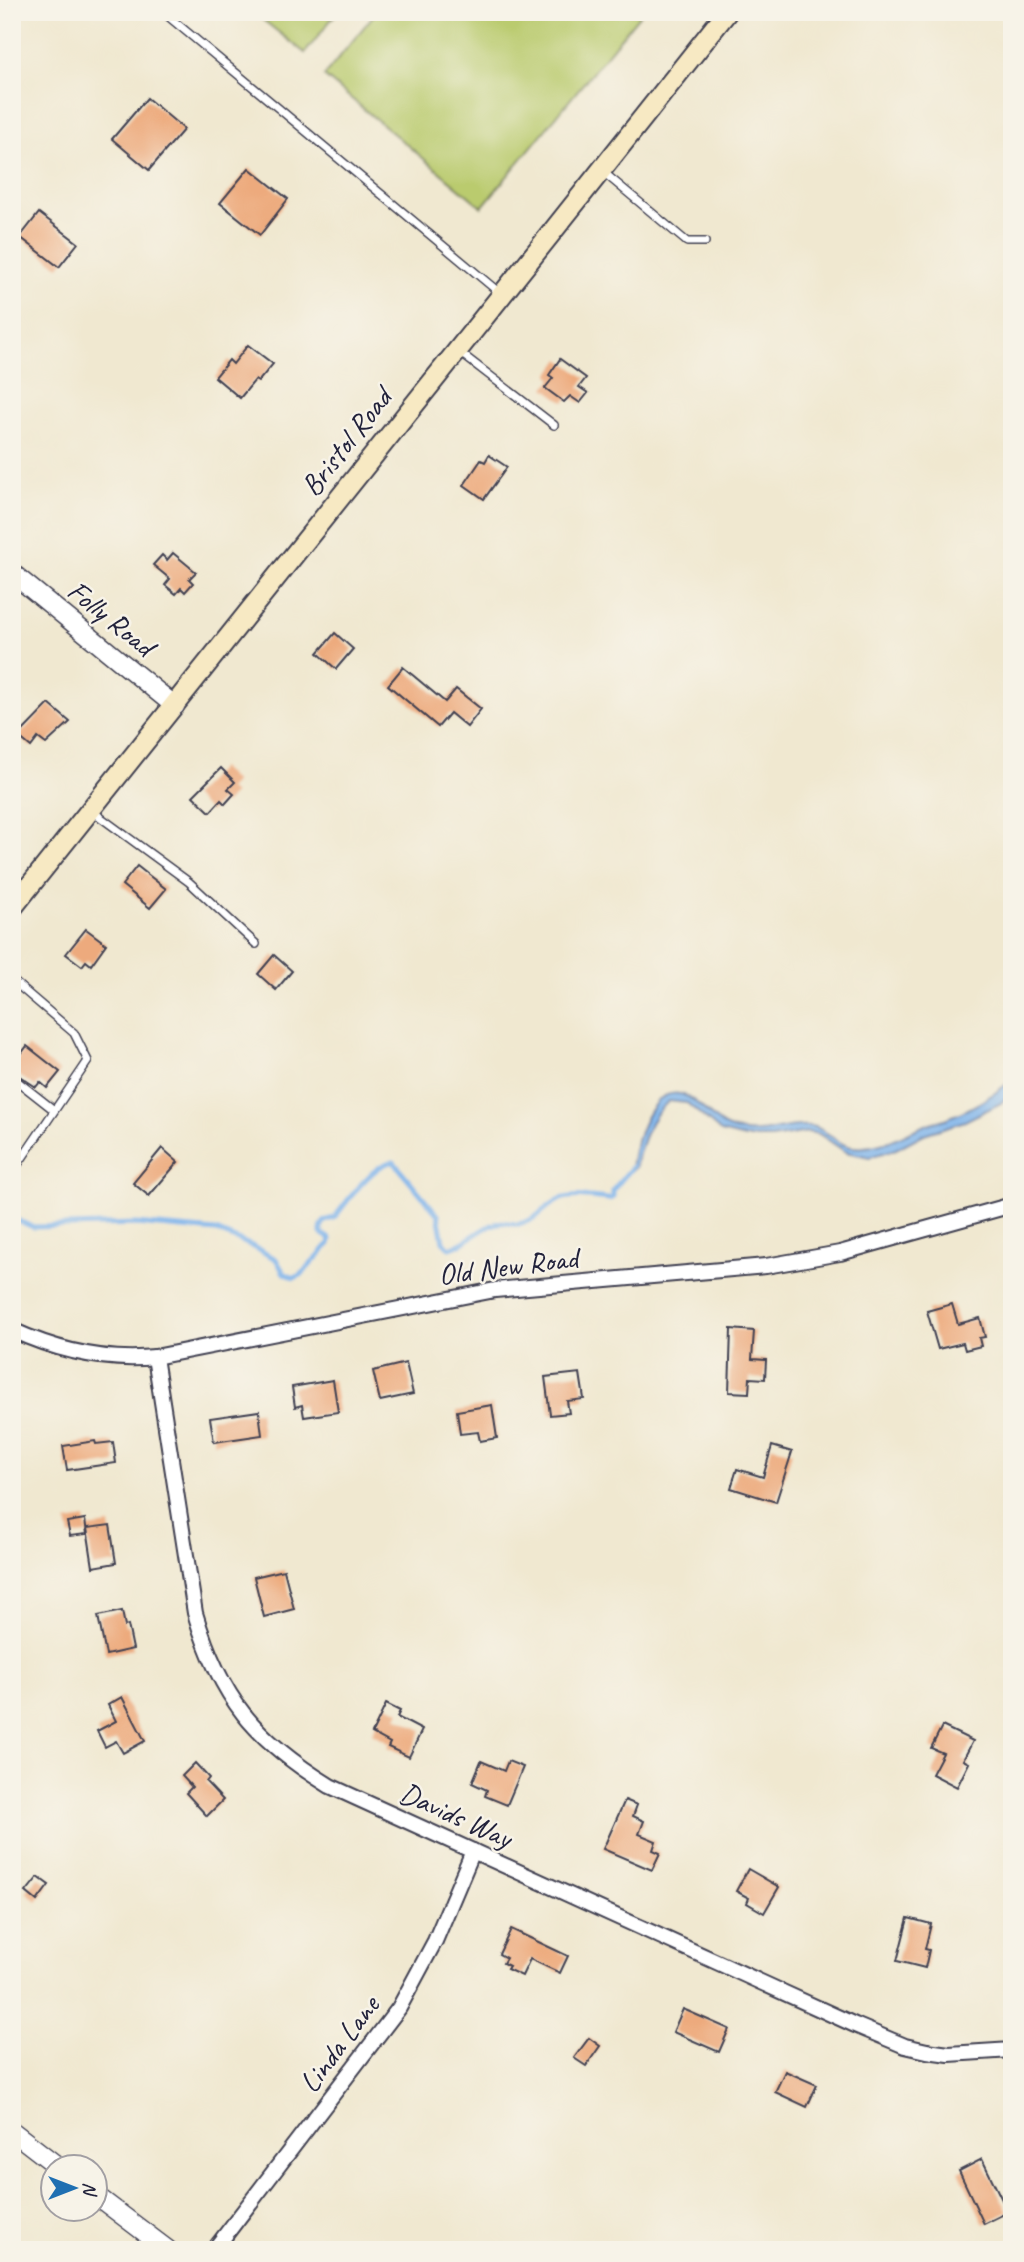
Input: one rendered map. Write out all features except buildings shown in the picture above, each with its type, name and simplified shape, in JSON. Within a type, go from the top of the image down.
[{"type":"main road","name":"Bristol Road","points":[[12,908],[727,12]]},
{"type":"street","name":"Folly Road","points":[[12,573],[174,706]]},
{"type":"street","name":"Old New Road","points":[[12,1330],[58,1347],[96,1357],[155,1357],[495,1290],[766,1266],[840,1253],[1012,1205]]},
{"type":"street","name":"Davids Way","points":[[155,1357],[195,1613],[209,1657],[238,1708],[260,1734],[286,1757],[330,1786],[905,2046],[949,2054],[1012,2050]]},
{"type":"street","name":"Linda Lane","points":[[214,2250],[399,2008],[435,1941],[473,1851]]},
{"type":"street","points":[[12,2131],[42,2154]]},
{"type":"street","points":[[108,2205],[168,2250]]},
{"type":"lane","points":[[163,12],[502,295]]},
{"type":"lane","points":[[601,171],[687,242],[705,242]]},
{"type":"lane","points":[[457,350],[554,425]]},
{"type":"lane","points":[[91,810],[189,882],[256,944]]},
{"type":"lane","points":[[12,980],[74,1033],[88,1061],[12,1172]]},
{"type":"lane","points":[[12,1077],[54,1110]]},
{"type":"green space","points":[[253,12],[337,12],[305,53]]},
{"type":"green space","points":[[376,12],[642,12],[482,207],[324,76]]},
{"type":"water","points":[[1012,1080],[1012,1091],[1001,1103],[965,1121],[924,1134],[896,1149],[870,1157],[846,1152],[819,1134],[808,1132],[772,1138],[745,1138],[721,1132],[687,1103],[669,1101],[651,1123],[635,1168],[631,1170],[637,1140],[647,1117],[659,1100],[667,1095],[684,1095],[719,1123],[738,1131],[759,1132],[810,1126],[846,1146],[862,1147],[889,1141],[957,1114],[989,1097]]},
{"type":"waterway","points":[[12,1218],[33,1227],[136,1224],[216,1231],[276,1259],[284,1273],[294,1278],[301,1275],[329,1244],[330,1239],[321,1233],[324,1222],[334,1218],[361,1184],[386,1164],[394,1162],[438,1215],[443,1241],[450,1248],[491,1225],[526,1222],[561,1199],[610,1199],[613,1197],[613,1190],[633,1166]]}]
